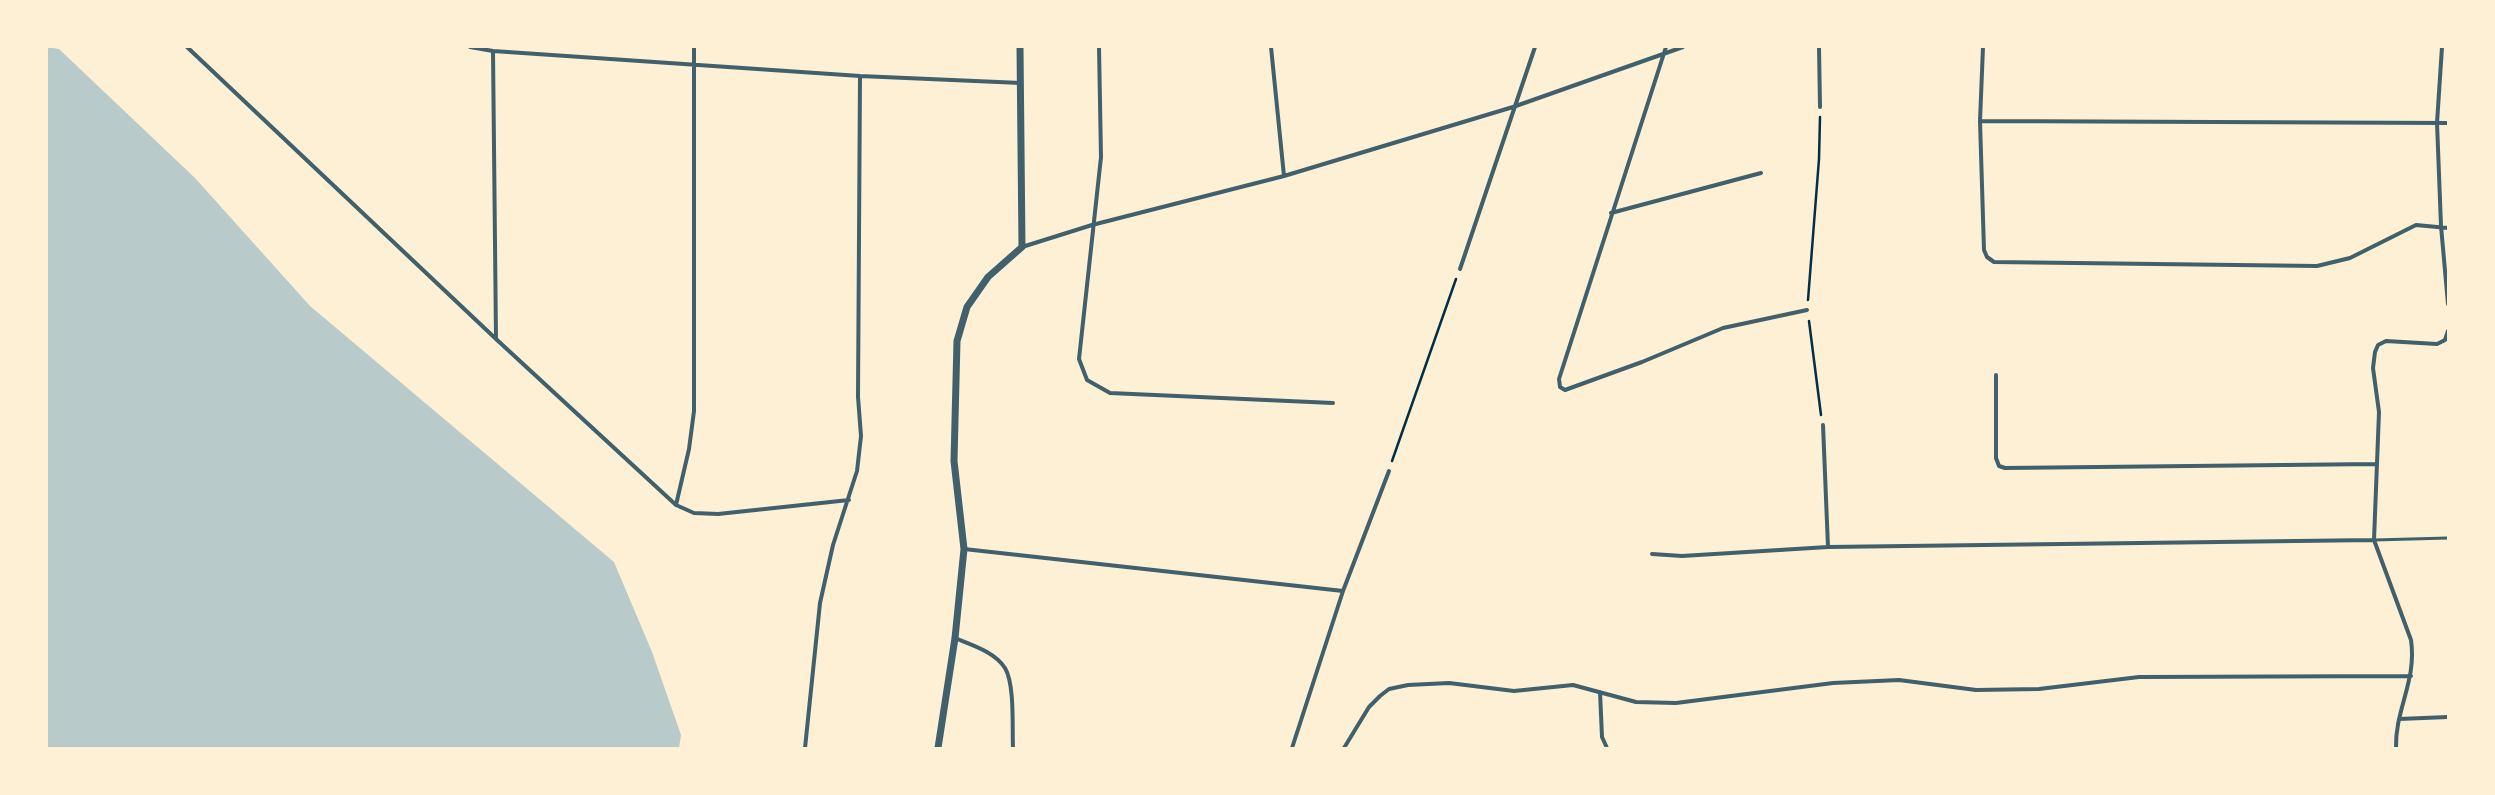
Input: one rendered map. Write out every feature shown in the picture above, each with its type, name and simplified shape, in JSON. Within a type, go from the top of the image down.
[{"type":"street","points":[[187,47],[496,339],[676,505],[694,513],[718,514],[849,500]]},
{"type":"street","points":[[470,47],[493,51],[860,76],[1021,83]]},
{"type":"street","points":[[676,505],[689,449],[694,411],[694,47]]},
{"type":"street","points":[[1020,47],[1022,248]]},
{"type":"street","points":[[1099,47],[1101,157],[1092,225],[1079,359],[1087,380],[1110,393],[1334,403]]},
{"type":"street","points":[[1271,47],[1284,176]]},
{"type":"street","points":[[1460,269],[1535,47]]},
{"type":"street","points":[[1666,47],[1558,379],[1560,387],[1565,390],[1642,362],[1723,328],[1807,310]]},
{"type":"street","points":[[938,748],[955,638],[964,549],[954,461],[957,341],[967,307],[988,277],[1022,248],[1092,225],[1284,176],[1514,107],[1683,47]]},
{"type":"street","points":[[1820,47],[1820,107]]},
{"type":"street","points":[[1983,47],[1980,121],[1984,250],[1987,257],[1994,262],[2317,266],[2350,258],[2416,225],[2441,226],[2448,228]]},
{"type":"street","points":[[2442,47],[2438,123],[2441,226],[2448,304]]},
{"type":"street","points":[[493,51],[496,339]]},
{"type":"street","points":[[805,748],[820,604],[833,546],[849,500],[857,471],[861,436],[858,397],[860,76]]},
{"type":"street","points":[[1980,121],[2448,124]]},
{"type":"street","points":[[1611,213],[1761,173]]},
{"type":"street","points":[[2396,748],[2399,719],[2411,676],[2413,657],[2410,640],[2374,540],[2379,412],[2372,368],[2378,345],[2386,341],[2436,344],[2445,340],[2448,331]]},
{"type":"street","points":[[1996,375],[1996,458],[1999,466],[2005,468],[2376,464]]},
{"type":"street","points":[[1823,425],[1828,547]]},
{"type":"street","points":[[1292,748],[1343,592],[1389,471]]},
{"type":"street","points":[[1652,554],[1682,556],[1828,547],[2374,540]]},
{"type":"street","points":[[964,549],[1343,592]]},
{"type":"street","points":[[955,638],[984,650],[1006,668],[1010,683],[1013,748]]},
{"type":"street","points":[[1344,748],[1369,707],[1380,696],[1389,689],[1408,685],[1449,684],[1514,691],[1573,685],[1636,702],[1676,703],[1848,682],[1899,680],[1976,690],[2039,689],[2139,677],[2411,676]]},
{"type":"street","points":[[1600,692],[1602,737],[1606,748]]},
{"type":"street","points":[[2399,719],[2448,717]]},
{"type":"lane","points":[[2374,540],[2448,538]]},
{"type":"path","points":[[1820,107],[1819,159],[1807,310],[1823,425]]},
{"type":"path","points":[[1389,471],[1460,269]]},
{"type":"shaded area","points":[[47,47],[59,49],[195,178],[310,306],[614,562],[652,652],[681,735],[679,748],[47,748]]}]
